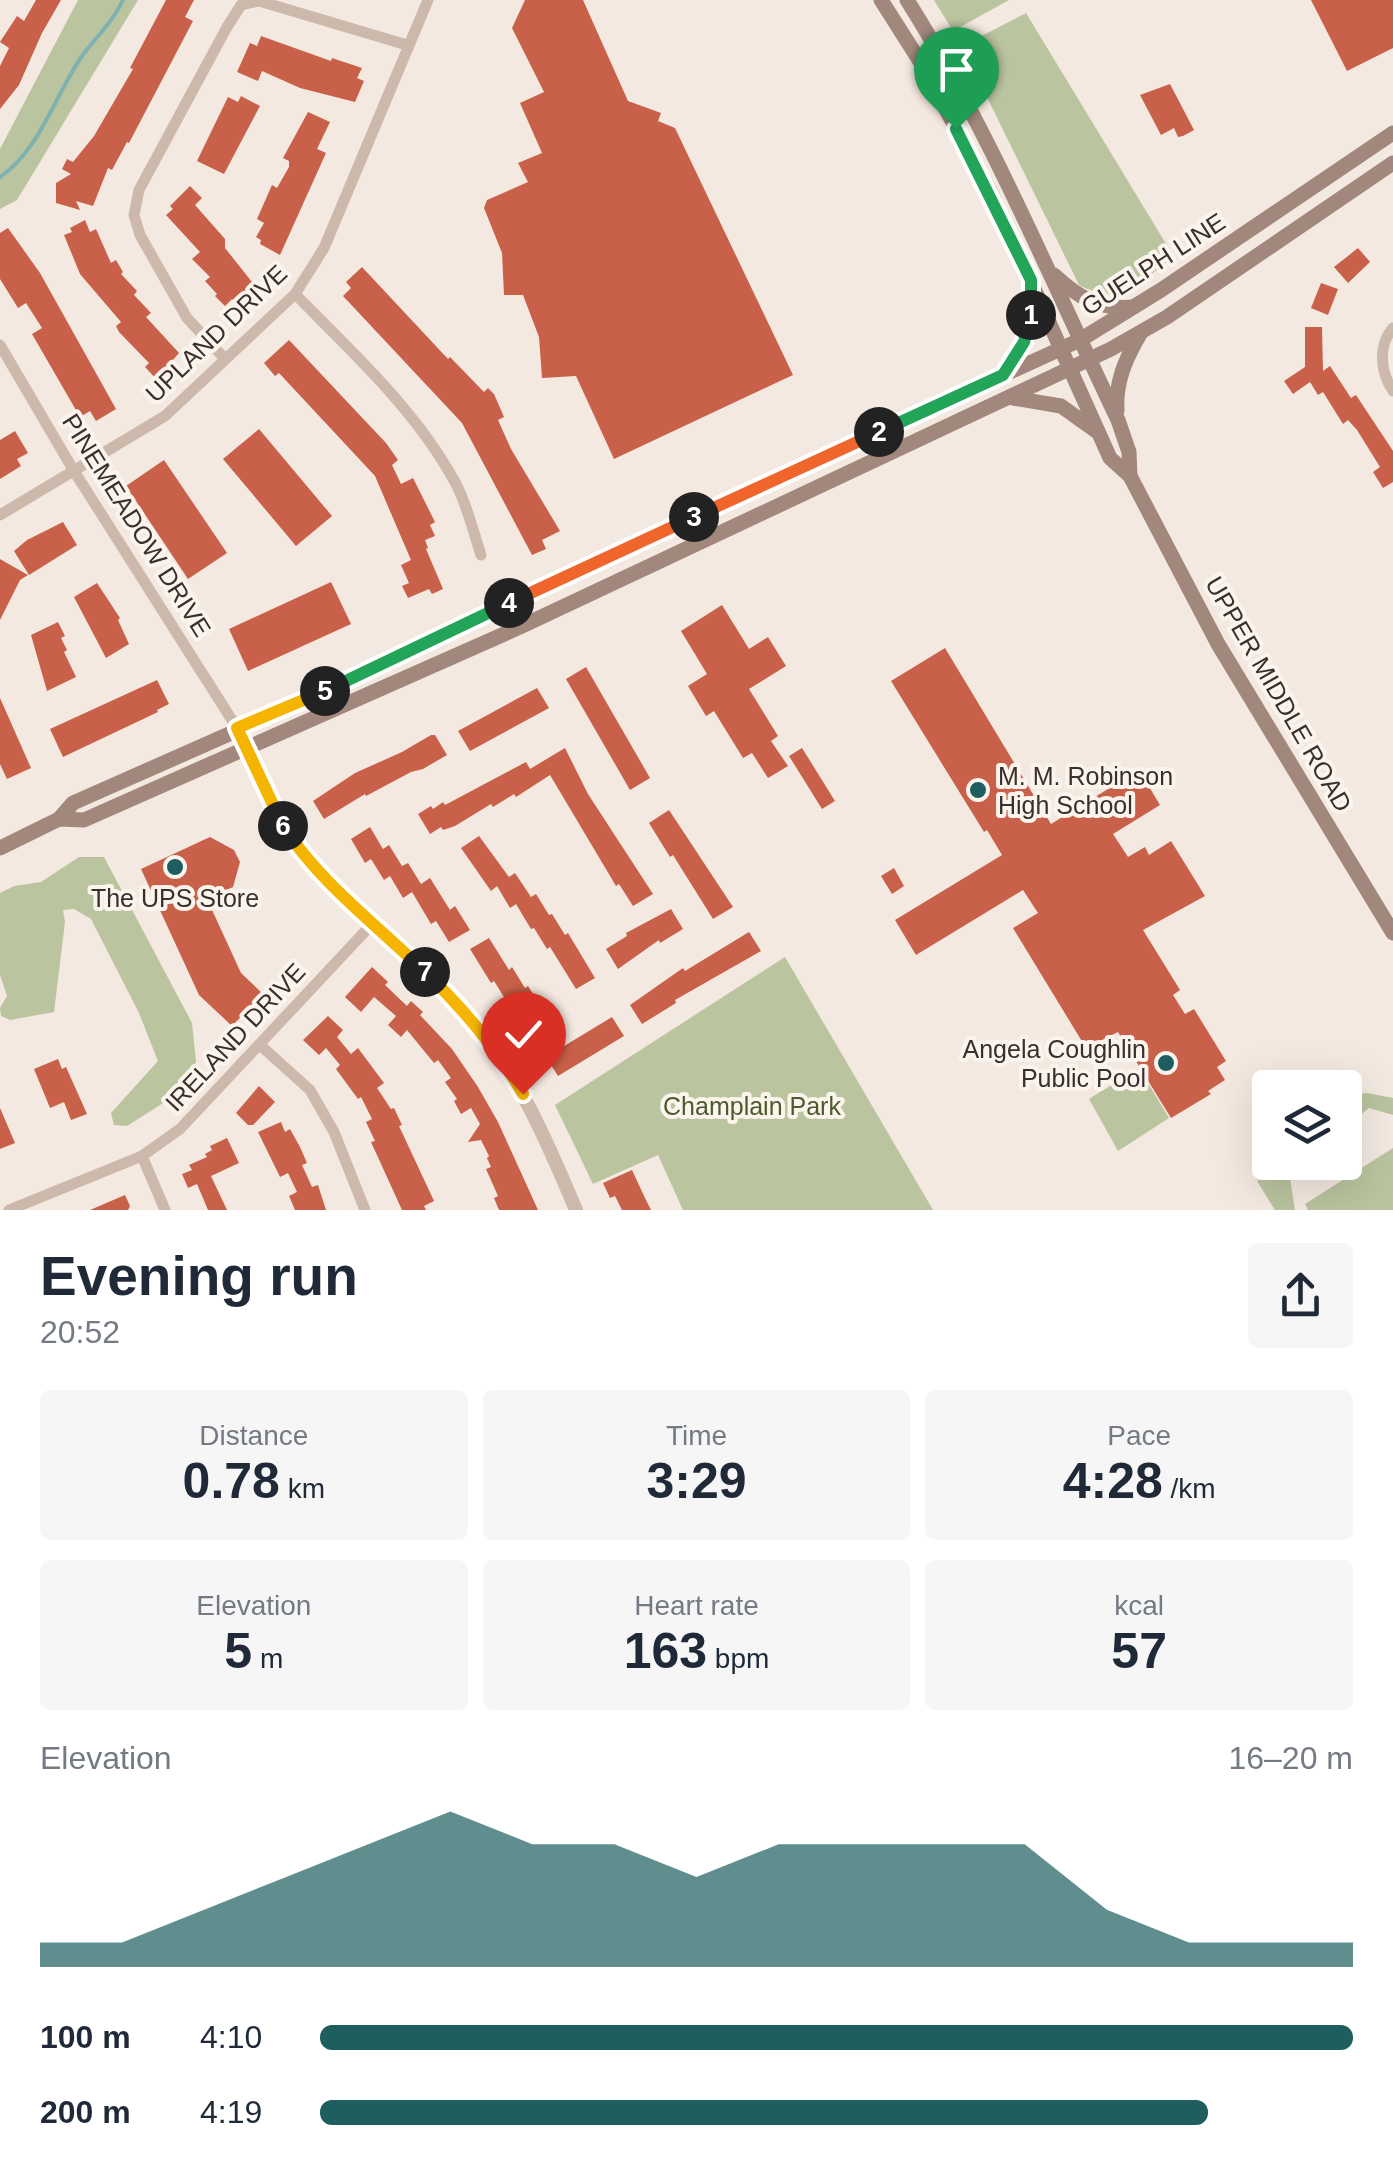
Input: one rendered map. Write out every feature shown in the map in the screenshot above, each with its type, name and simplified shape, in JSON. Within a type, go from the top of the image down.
[{"type":"main road","name":"UPPER MIDDLE ROAD","points":[[881,0],[991,193],[1110,458],[1130,476],[1238,678],[1393,933]]},
{"type":"main road","name":"UPPER MIDDLE ROAD","points":[[907,0],[973,112],[1049,270],[1118,420],[1129,452],[1130,476]]},
{"type":"main road","name":"GUELPH LINE","points":[[0,848],[59,819],[73,803],[322,693],[1063,349],[1134,307],[1393,134]]},
{"type":"main road","points":[[1361,185],[1378,144]]},
{"type":"main road","name":"GUELPH LINE","points":[[59,819],[84,820],[247,750],[1090,360],[1140,334],[1393,164]]},
{"type":"main road","points":[[1049,270],[1079,297],[1093,304],[1134,307]]},
{"type":"main road","points":[[1003,375],[1017,357],[1028,331],[1031,280]]},
{"type":"main road","points":[[1118,420],[1116,397],[1120,378],[1140,334]]},
{"type":"main road","points":[[1009,398],[1061,406],[1100,435]]},
{"type":"main road","points":[[570,575],[582,597]]},
{"type":"street","name":"UPLAND DRIVE","points":[[0,515],[165,416],[296,294],[324,248],[428,0]]},
{"type":"street","points":[[224,359],[188,318],[140,235],[134,215],[139,190],[227,27],[241,5],[259,1],[407,46]]},
{"type":"street","points":[[296,294],[428,438],[458,486],[481,555]]},
{"type":"street","points":[[1390,331],[1383,349],[1384,377],[1393,391]]},
{"type":"street","name":"PINEMEADOW DRIVE","points":[[0,346],[74,471],[237,728]]},
{"type":"street","points":[[237,728],[294,844],[372,924],[468,1013],[504,1060],[539,1125],[576,1210]]},
{"type":"street","name":"IRELAND DRIVE","points":[[9,1210],[142,1156],[180,1129],[372,924]]},
{"type":"street","points":[[260,1045],[310,1090],[334,1132],[365,1210]]},
{"type":"street","points":[[142,1156],[165,1210]]},
{"type":"green space","points":[[78,0],[138,0],[17,200],[0,209],[0,149]]},
{"type":"green space","points":[[934,0],[1009,0],[953,31]]},
{"type":"green space","points":[[1026,13],[1174,257],[1140,283],[1119,293],[1108,294],[1079,285],[962,46]]},
{"type":"green space","points":[[79,857],[104,857],[192,1023],[196,1061],[193,1075],[168,1100],[127,1126],[114,1125],[111,1113],[158,1061],[139,1013],[91,919],[74,909],[63,910],[65,922],[54,1012],[10,1020],[1,1016],[0,1008],[7,996],[0,975],[0,893],[14,886],[41,882]]},
{"type":"green space","name":"Champlain Park","points":[[785,957],[933,1210],[683,1210],[658,1155],[593,1184],[555,1105]]},
{"type":"green space","points":[[1139,1068],[1169,1118],[1118,1151],[1089,1099]]},
{"type":"green space","points":[[1362,1093],[1393,1098],[1393,1115],[1369,1108],[1362,1114]]},
{"type":"green space","points":[[1393,1148],[1393,1210],[1308,1210],[1305,1204],[1343,1180],[1362,1180],[1362,1168]]},
{"type":"green space","points":[[1290,1180],[1295,1210],[1275,1210],[1257,1181]]},
{"type":"building","points":[[36,0],[61,0],[19,85],[0,109],[0,66],[9,48],[0,42],[17,16],[24,21]]},
{"type":"building","points":[[166,0],[194,0],[185,17],[193,21],[129,143],[112,170],[108,168],[93,206],[76,201],[80,210],[56,203],[56,183],[71,174],[62,169],[67,159],[73,162],[94,136],[133,69],[130,68]]},
{"type":"building","points":[[525,0],[583,0],[628,101],[661,113],[658,121],[675,128],[793,375],[614,459],[576,376],[542,378],[539,337],[523,295],[504,295],[502,253],[484,208],[487,200],[528,182],[518,163],[542,153],[520,103],[544,92],[512,28]]},
{"type":"building","points":[[1311,0],[1393,0],[1393,48],[1347,71]]},
{"type":"building","points":[[261,36],[362,68],[357,78],[364,81],[355,102],[300,88],[262,71],[258,81],[237,72],[250,43],[257,46]]},
{"type":"building","points":[[1170,84],[1194,130],[1178,137],[1174,128],[1161,135],[1140,95]]},
{"type":"building","points":[[241,96],[260,106],[224,174],[197,161],[228,97],[238,102]]},
{"type":"building","points":[[308,112],[330,122],[317,149],[326,153],[280,255],[260,244],[256,237],[264,223],[257,219],[272,185],[277,188],[289,167],[289,161],[283,158]]},
{"type":"building","points":[[190,186],[202,198],[195,205],[225,239],[225,248],[252,282],[254,289],[237,305],[232,299],[225,306],[215,296],[205,281],[210,277],[192,259],[200,252],[166,215]]},
{"type":"building","points":[[85,220],[90,232],[96,229],[111,263],[116,260],[121,274],[137,291],[134,295],[151,313],[146,317],[179,353],[172,361],[177,366],[160,383],[145,367],[149,363],[119,332],[116,326],[121,322],[80,274],[64,235]]},
{"type":"building","points":[[8,228],[40,273],[116,409],[96,421],[90,411],[80,417],[32,334],[42,328],[26,303],[18,308],[0,279],[0,233]]},
{"type":"building","points":[[1358,248],[1370,262],[1348,283],[1334,267]]},
{"type":"building","points":[[362,267],[448,359],[484,392],[488,388],[494,394],[504,417],[498,420],[511,449],[560,531],[542,540],[546,549],[532,555],[462,423],[343,296],[351,288],[346,282]]},
{"type":"building","points":[[1321,283],[1338,289],[1328,315],[1311,308]]},
{"type":"building","points":[[1305,327],[1322,327],[1323,371],[1330,366],[1351,398],[1356,395],[1393,451],[1393,482],[1383,488],[1373,472],[1380,467],[1357,430],[1348,420],[1343,424],[1323,392],[1318,395],[1310,382],[1293,394],[1284,381],[1305,367]]},
{"type":"building","points":[[289,340],[386,443],[398,460],[392,465],[401,484],[413,478],[435,522],[430,525],[435,536],[425,540],[426,549],[443,589],[432,594],[429,589],[408,598],[402,586],[409,583],[401,565],[411,560],[375,476],[279,373],[275,376],[264,363]]},
{"type":"building","points":[[259,429],[332,516],[296,546],[223,459]]},
{"type":"building","points":[[15,431],[28,453],[17,459],[21,466],[0,479],[0,440]]},
{"type":"building","points":[[164,460],[227,553],[188,579],[126,486]]},
{"type":"building","points":[[63,522],[77,545],[29,575],[14,551]]},
{"type":"building","points":[[0,559],[28,575],[20,580],[0,620]]},
{"type":"building","points":[[331,582],[351,624],[248,671],[229,629]]},
{"type":"building","points":[[97,583],[120,618],[129,644],[106,658],[74,597]]},
{"type":"building","points":[[722,605],[749,649],[768,637],[786,666],[749,689],[778,736],[771,741],[788,766],[768,778],[752,753],[743,758],[714,711],[706,716],[688,686],[707,674],[681,631]]},
{"type":"building","points":[[58,622],[65,636],[61,638],[67,650],[64,652],[76,677],[47,691],[31,635]]},
{"type":"building","points":[[945,648],[1051,824],[1139,770],[1160,805],[1113,834],[1128,857],[1145,847],[1149,855],[1171,841],[1205,896],[1143,930],[1180,990],[1173,995],[1185,1014],[1194,1009],[1226,1061],[1217,1067],[1225,1080],[1208,1091],[1211,1094],[1171,1118],[1118,1032],[1086,1048],[1013,928],[1038,913],[1023,890],[916,955],[895,920],[1002,855],[891,681]]},
{"type":"building","points":[[586,667],[650,778],[630,790],[566,679]]},
{"type":"building","points":[[157,680],[169,704],[63,757],[50,729]]},
{"type":"building","points":[[537,688],[549,708],[470,751],[458,731]]},
{"type":"building","points":[[0,698],[31,768],[7,779],[0,764]]},
{"type":"building","points":[[435,735],[447,755],[365,794],[324,819],[313,801],[355,773]]},
{"type":"building","points":[[565,748],[588,794],[653,894],[633,906],[619,884],[616,886],[550,775],[516,797],[514,794],[455,826],[443,830],[441,827],[430,834],[418,814],[443,802],[445,805],[526,762],[530,769]]},
{"type":"building","points":[[802,748],[835,801],[822,809],[789,756]]},
{"type":"building","points":[[669,810],[733,907],[713,919],[649,823]]},
{"type":"building","points":[[370,827],[383,849],[389,845],[402,866],[408,863],[421,884],[430,878],[450,910],[455,906],[470,930],[449,942],[436,921],[431,924],[412,892],[403,898],[390,876],[384,880],[371,859],[365,863],[351,839]]},
{"type":"building","points":[[479,836],[509,877],[515,873],[531,897],[536,894],[565,935],[568,933],[595,978],[576,989],[516,904],[510,908],[497,886],[491,891],[461,848]]},
{"type":"building","points":[[210,837],[234,850],[240,862],[233,887],[207,899],[241,973],[263,994],[232,1026],[199,995],[141,869]]},
{"type":"building","points":[[894,868],[904,886],[892,894],[881,876]]},
{"type":"building","points":[[671,909],[683,929],[660,943],[659,940],[618,969],[606,949],[626,933]]},
{"type":"building","points":[[749,932],[761,951],[675,1000],[676,1003],[642,1024],[630,1005],[683,968],[685,971]]},
{"type":"building","points":[[489,938],[509,970],[512,967],[525,988],[528,986],[549,1020],[530,1032],[470,949]]},
{"type":"building","points":[[372,967],[407,1006],[411,1001],[423,1012],[420,1015],[452,1049],[478,1087],[538,1210],[499,1210],[494,1198],[498,1196],[486,1169],[491,1167],[489,1156],[481,1140],[468,1142],[480,1124],[471,1108],[461,1114],[454,1101],[457,1099],[445,1082],[451,1078],[438,1060],[434,1063],[407,1030],[401,1037],[388,1025],[396,1016],[374,997],[361,1012],[345,997]]},
{"type":"building","points":[[328,1016],[343,1030],[337,1037],[351,1054],[358,1048],[384,1083],[377,1088],[394,1108],[434,1201],[424,1206],[426,1210],[402,1210],[371,1142],[375,1141],[366,1122],[372,1119],[361,1097],[358,1099],[336,1069],[340,1065],[326,1048],[319,1055],[303,1040]]},
{"type":"building","points":[[612,1017],[624,1036],[558,1076],[546,1057]]},
{"type":"building","points":[[58,1059],[62,1069],[66,1067],[87,1114],[71,1120],[64,1102],[50,1108],[34,1069]]},
{"type":"building","points":[[259,1086],[275,1102],[253,1125],[248,1125],[236,1113]]},
{"type":"building","points":[[0,1108],[15,1143],[0,1149]]},
{"type":"building","points":[[281,1122],[300,1147],[307,1163],[302,1165],[312,1187],[318,1185],[326,1210],[295,1210],[289,1196],[297,1192],[288,1173],[280,1177],[258,1132]]},
{"type":"building","points":[[227,1138],[239,1163],[211,1176],[227,1210],[208,1210],[197,1184],[188,1188],[182,1174],[192,1170],[189,1165],[207,1157],[210,1146]]},
{"type":"building","points":[[632,1170],[651,1210],[622,1210],[615,1196],[610,1198],[603,1183]]},
{"type":"building","points":[[125,1195],[128,1210],[90,1210]]},
{"type":"waterway","points":[[0,177],[26,152],[72,71],[123,0]]},
{"type":"place","name":"M. M. Robinson High School","points":[[978,790]]},
{"type":"place","name":"The UPS Store","points":[[175,867]]},
{"type":"place","name":"Angela Coughlin Public Pool","points":[[1166,1063]]},
{"type":"route","points":[[523,1094],[504,1060],[468,1013],[372,924],[294,844],[237,728],[322,693],[1003,375],[1017,357],[1031,321],[1031,280],[956,129]]}]
